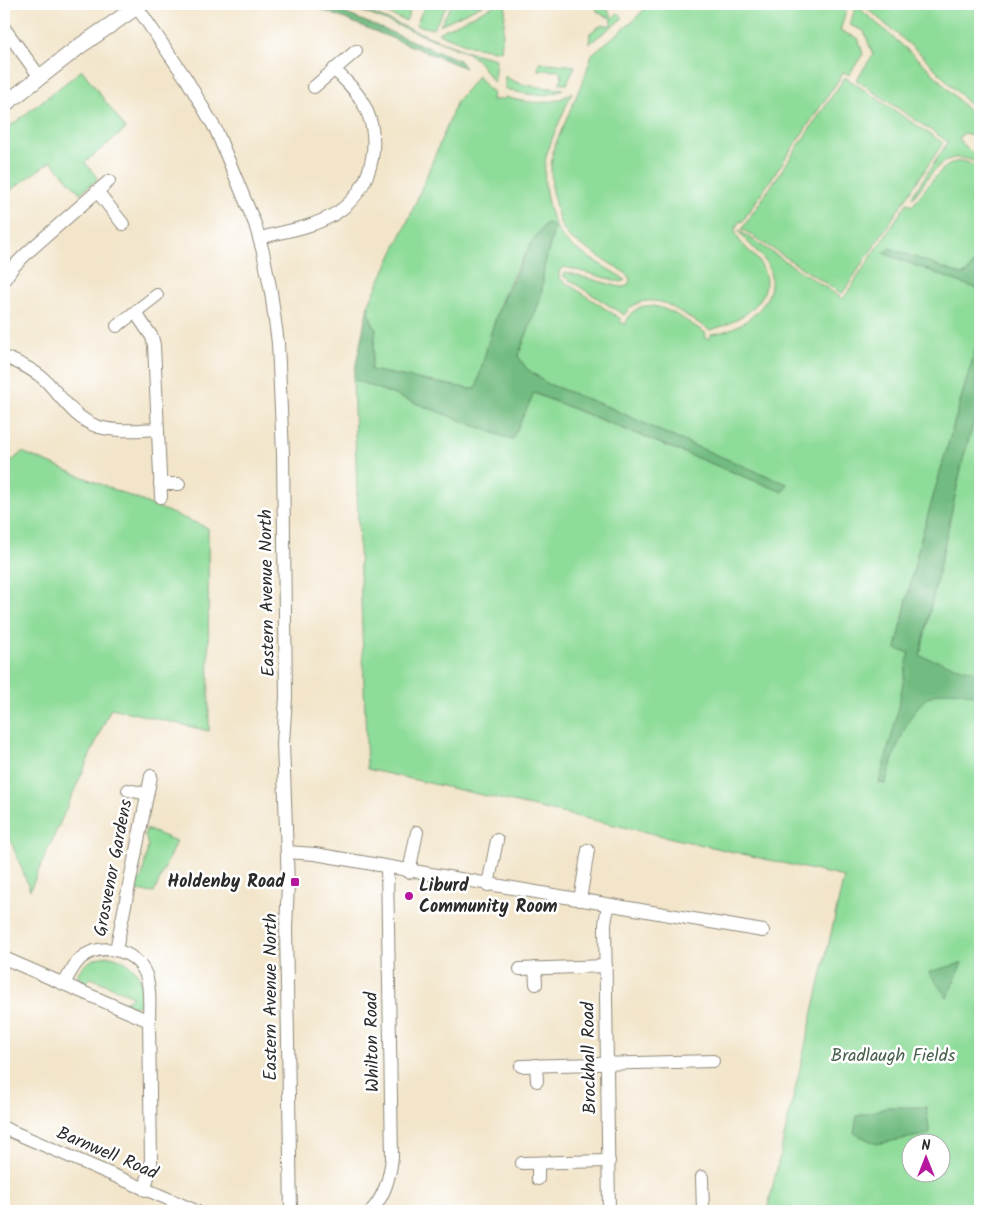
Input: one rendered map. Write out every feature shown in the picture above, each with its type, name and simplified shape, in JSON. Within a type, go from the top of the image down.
[{"type":"street","points":[[4,105],[113,22],[139,5]]},
{"type":"street","name":"Eastern Avenue North","points":[[139,5],[187,80],[211,122],[246,200],[260,238],[274,307],[282,422],[286,697],[283,743],[288,852],[286,928],[291,1211]]},
{"type":"street","points":[[4,28],[40,77]]},
{"type":"street","points":[[314,87],[356,51]]},
{"type":"street","points":[[260,238],[318,222],[334,215],[351,201],[368,173],[374,147],[372,126],[364,104],[334,69]]},
{"type":"street","points":[[5,276],[29,251],[110,181]]},
{"type":"street","points":[[97,191],[123,224]]},
{"type":"street","points":[[117,326],[157,295]]},
{"type":"street","points":[[135,312],[152,337],[154,345],[161,498]]},
{"type":"street","points":[[4,357],[33,371],[82,419],[114,430],[157,429]]},
{"type":"street","points":[[160,484],[179,484]]},
{"type":"street","name":"Grosvenor Gardens","points":[[116,950],[151,776]]},
{"type":"street","name":"Grosvenor Gardens","points":[[128,790],[147,794]]},
{"type":"street","points":[[409,872],[417,832]]},
{"type":"street","points":[[488,885],[497,840]]},
{"type":"street","points":[[580,900],[588,850]]},
{"type":"street","points":[[288,852],[314,854],[409,872],[763,931]]},
{"type":"street","name":"Whilton Road","points":[[373,1210],[387,1184],[392,1157],[387,868]]},
{"type":"street","name":"Brockhall Road","points":[[608,905],[605,924],[610,1211]]},
{"type":"street","points":[[64,984],[73,967],[86,955],[97,951],[116,950],[134,958],[146,975],[149,988],[150,1022],[151,1163],[145,1190]]},
{"type":"street","points":[[4,958],[150,1022]]},
{"type":"street","points":[[520,969],[606,966]]},
{"type":"street","points":[[535,968],[536,984]]},
{"type":"street","points":[[521,1066],[713,1061]]},
{"type":"street","points":[[536,1065],[537,1081]]},
{"type":"street","name":"Barnwell Road","points":[[4,1128],[196,1211]]},
{"type":"street","points":[[522,1163],[609,1161]]},
{"type":"street","points":[[538,1163],[538,1179]]},
{"type":"street","points":[[702,1176],[703,1211]]},
{"type":"green space","points":[[308,4],[322,4],[459,60],[465,68]]},
{"type":"green space","points":[[343,4],[348,4],[468,52],[496,59],[494,83],[478,61],[468,53]]},
{"type":"green space","points":[[363,4],[413,4],[406,21]]},
{"type":"green space","points":[[422,4],[448,4],[433,29],[416,25],[425,5]]},
{"type":"green space","points":[[452,4],[484,4],[440,25]]},
{"type":"green space","points":[[497,4],[506,5],[501,51],[470,46],[438,33]]},
{"type":"green space","points":[[596,4],[604,4],[613,18],[619,13],[623,18],[589,44],[590,33],[601,25],[611,25],[612,20],[597,11]]},
{"type":"green space","points":[[649,4],[848,4],[840,31],[858,38],[863,54],[849,75],[844,72],[742,222],[740,221],[735,228],[738,238],[759,262],[765,275],[766,286],[762,297],[745,315],[721,327],[710,330],[661,302],[649,301],[638,303],[624,315],[563,276],[565,272],[620,287],[625,287],[629,283],[630,279],[627,274],[571,239],[564,230],[560,223],[552,191],[551,166],[553,150],[585,76],[592,54],[632,22]]},
{"type":"green space","points":[[862,4],[980,4],[980,116],[924,57]]},
{"type":"green space","points":[[856,5],[928,68],[980,123],[980,141],[965,133],[959,139],[964,146],[980,159],[980,165],[968,159],[958,158],[949,160],[941,164],[934,171],[913,198],[912,196],[948,142],[856,80],[873,55],[864,31],[850,25]]},
{"type":"green space","points":[[539,62],[575,66],[567,84],[559,84],[562,78],[561,73],[558,71],[538,70]]},
{"type":"green space","points":[[82,70],[126,129],[85,162],[98,179],[80,193],[51,161],[4,195],[4,131]]},
{"type":"green space","name":"Bradlaugh Fields","points":[[478,76],[487,88],[493,92],[492,100],[504,99],[505,97],[522,101],[548,102],[565,97],[572,92],[550,145],[545,163],[545,186],[550,211],[559,232],[570,245],[625,280],[621,282],[565,267],[559,271],[559,278],[621,319],[620,322],[625,324],[634,311],[642,307],[651,306],[661,308],[681,317],[706,333],[705,337],[709,339],[711,334],[723,332],[747,320],[765,302],[770,291],[771,279],[768,266],[738,230],[843,299],[907,203],[912,206],[934,178],[955,162],[962,161],[980,170],[980,256],[966,274],[962,275],[883,253],[980,290],[980,333],[919,546],[896,649],[920,656],[964,455],[980,402],[980,1211],[767,1211],[844,877],[367,769],[353,379],[512,440],[533,393],[783,492],[787,484],[671,436],[611,408],[548,384],[526,368],[518,356],[539,303],[544,267],[554,229],[545,224],[506,290],[494,322],[483,371],[476,388],[470,389],[370,370],[376,329],[368,306],[411,214],[457,101]]},
{"type":"green space","points":[[505,76],[525,85],[563,89],[542,95],[519,93],[505,89]]},
{"type":"green space","points":[[845,77],[943,143],[842,294],[742,229]]},
{"type":"green space","points":[[545,224],[553,225],[554,229],[544,267],[542,290],[539,303],[518,356],[526,368],[548,384],[611,408],[671,436],[787,484],[783,492],[534,393],[512,440],[353,379],[368,306],[376,329],[371,370],[470,389],[476,388],[491,332],[504,296],[532,242]]},
{"type":"green space","points":[[890,248],[962,275],[966,274],[980,256],[980,290],[883,253]]},
{"type":"green space","points":[[980,333],[980,402],[964,455],[920,656],[980,673],[980,697],[949,691],[931,696],[922,702],[908,722],[902,735],[885,784],[879,783],[894,727],[909,653],[896,649],[919,546]]},
{"type":"green space","points":[[22,452],[208,528],[209,731],[111,708],[30,890],[4,823],[4,468]]},
{"type":"green space","points":[[146,829],[176,841],[154,893],[134,891],[142,877],[148,846],[145,834]]},
{"type":"green space","points":[[110,956],[125,962],[137,973],[143,988],[143,997],[140,1005],[134,1007],[124,1003],[133,996],[91,978],[81,985],[79,983],[78,973],[87,963],[96,958]]},
{"type":"green space","points":[[962,963],[947,998],[929,972]]},
{"type":"green space","points":[[889,1107],[926,1107],[930,1132],[902,1132],[902,1139],[876,1144],[854,1133],[857,1116]]},
{"type":"place","name":"Holdenby Road","points":[[295,882]]},
{"type":"place","name":"Liburd Community Room","points":[[409,896]]}]
